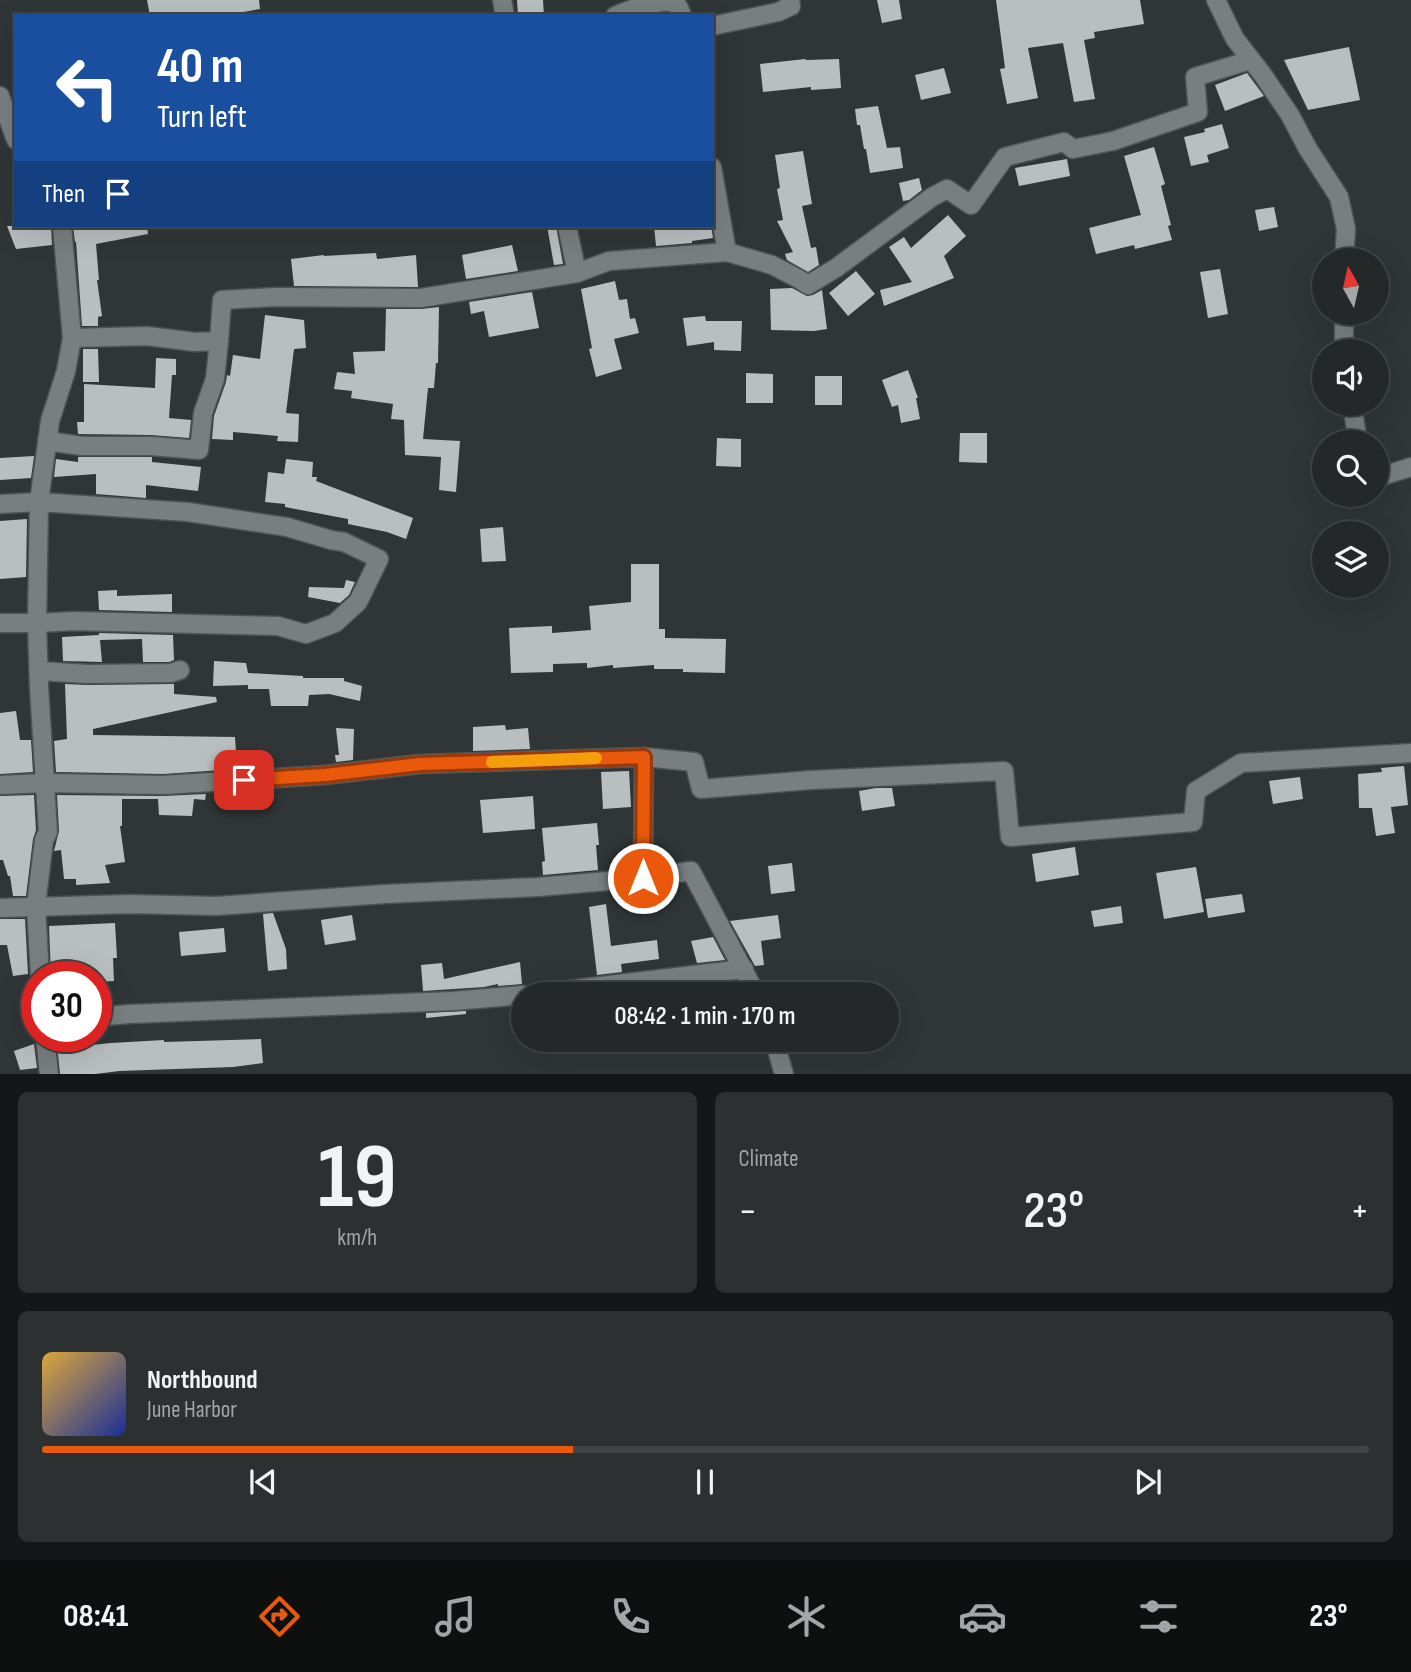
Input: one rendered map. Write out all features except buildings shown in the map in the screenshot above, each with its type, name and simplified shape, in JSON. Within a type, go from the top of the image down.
[{"type":"street","points":[[714,26],[778,12],[791,6],[790,0]]},
{"type":"street","points":[[1216,0],[1235,39],[1290,115],[1339,197],[1346,229],[1345,248]]},
{"type":"street","points":[[619,14],[656,2],[670,1],[679,6],[681,14]]},
{"type":"street","points":[[47,441],[82,446],[151,446],[199,450],[204,413],[215,379],[222,300],[275,297],[421,298],[577,273],[609,261],[727,252],[772,265],[808,285],[947,189],[971,205],[1005,157],[1063,142],[1073,149],[1113,141],[1198,112],[1195,76],[1251,60]]},
{"type":"street","points":[[0,96],[14,134]]},
{"type":"street","points":[[714,178],[727,252]]},
{"type":"street","points":[[39,961],[36,906],[44,840],[48,832],[37,623],[39,502],[50,421],[66,371],[72,338],[62,228]]},
{"type":"street","points":[[568,228],[577,273]]},
{"type":"street","points":[[72,338],[147,336],[195,342],[219,341]]},
{"type":"street","points":[[1389,474],[1411,467]]},
{"type":"street","points":[[0,504],[39,502],[188,512],[287,527],[344,542],[379,559],[358,602],[335,623],[306,634],[278,626],[75,621],[0,623]]},
{"type":"street","points":[[39,671],[88,674],[172,673],[180,670]]},
{"type":"street","points":[[0,785],[163,785],[325,775],[420,764],[644,757],[694,762],[701,789],[811,780],[1004,771],[1010,837],[1193,822],[1196,791],[1241,763],[1411,753]]},
{"type":"street","points":[[643,878],[644,757]]},
{"type":"street","points":[[0,908],[128,904],[216,906],[538,887],[691,871],[751,982]]},
{"type":"street","points":[[635,982],[744,969]]},
{"type":"street","points":[[112,1016],[453,1001],[511,996]]},
{"type":"street","points":[[47,1052],[49,1073]]},
{"type":"street","points":[[778,1052],[784,1073]]},
{"type":"slow traffic","points":[[492,762],[596,758]]},
{"type":"route","points":[[244,780],[325,775],[420,764],[644,757],[643,878]]}]
